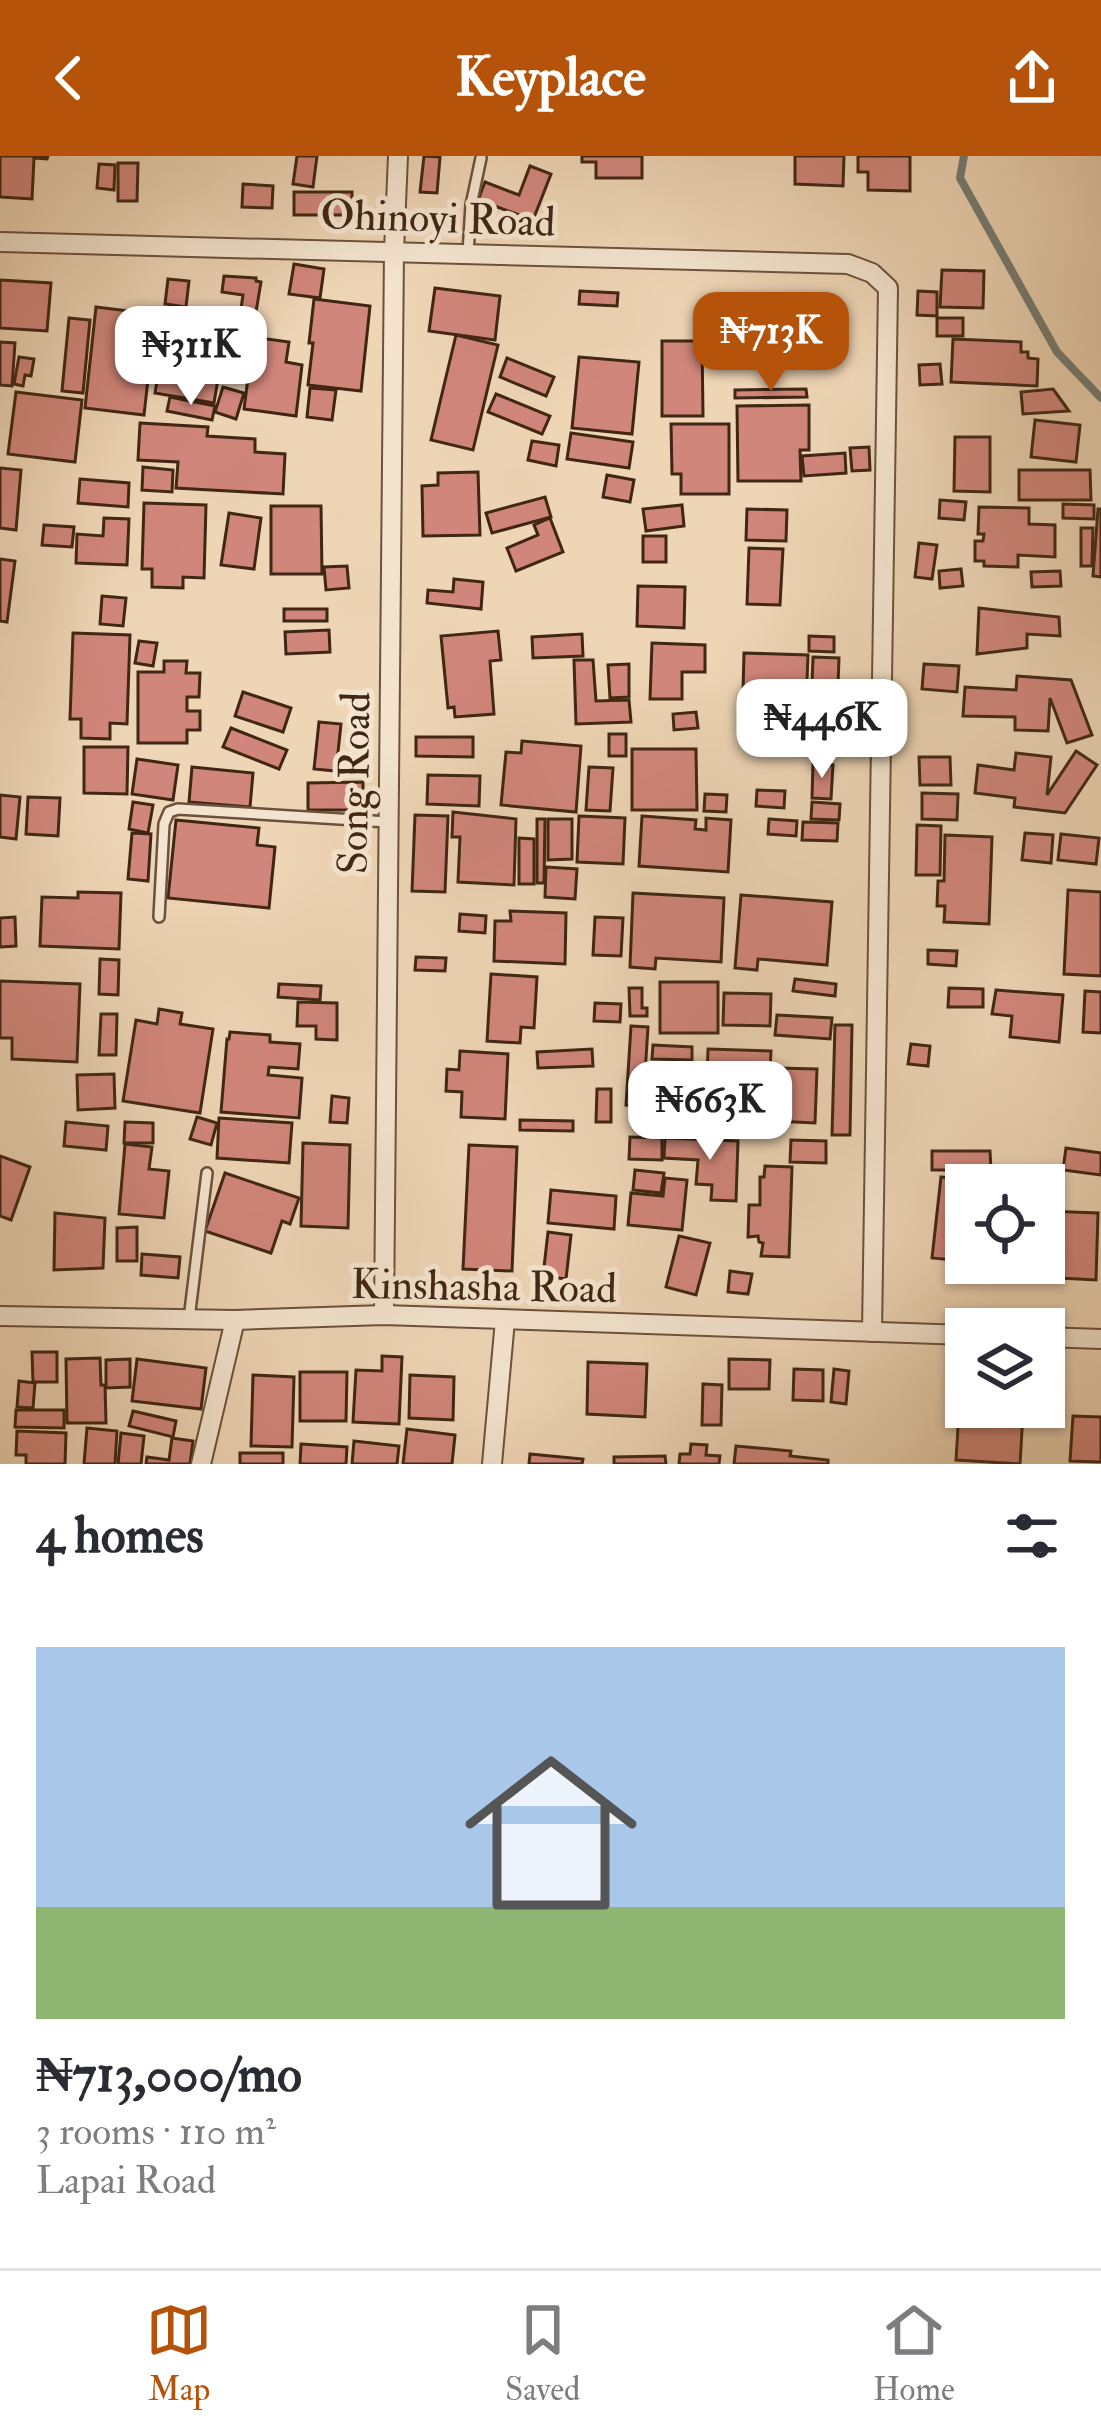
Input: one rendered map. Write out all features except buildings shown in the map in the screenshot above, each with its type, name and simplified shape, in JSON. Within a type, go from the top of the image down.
[{"type":"street","name":"Song Road","points":[[383,1315],[398,156]]},
{"type":"street","name":"Ohinoyi Road","points":[[0,242],[848,264],[872,273],[888,288],[872,1332]]},
{"type":"street","name":"Kinshasha Road","points":[[0,1316],[235,1320],[383,1315],[945,1334]]},
{"type":"street","points":[[201,1464],[235,1320]]},
{"type":"street","points":[[492,1464],[505,1320]]},
{"type":"street","points":[[1065,1338],[1101,1339]]},
{"type":"lane","points":[[467,254],[481,158]]},
{"type":"lane","points":[[159,917],[164,824],[169,812],[388,822]]},
{"type":"lane","points":[[189,1319],[207,1173]]},
{"type":"waterway","points":[[964,156],[960,178],[1057,352],[1101,398]]}]
